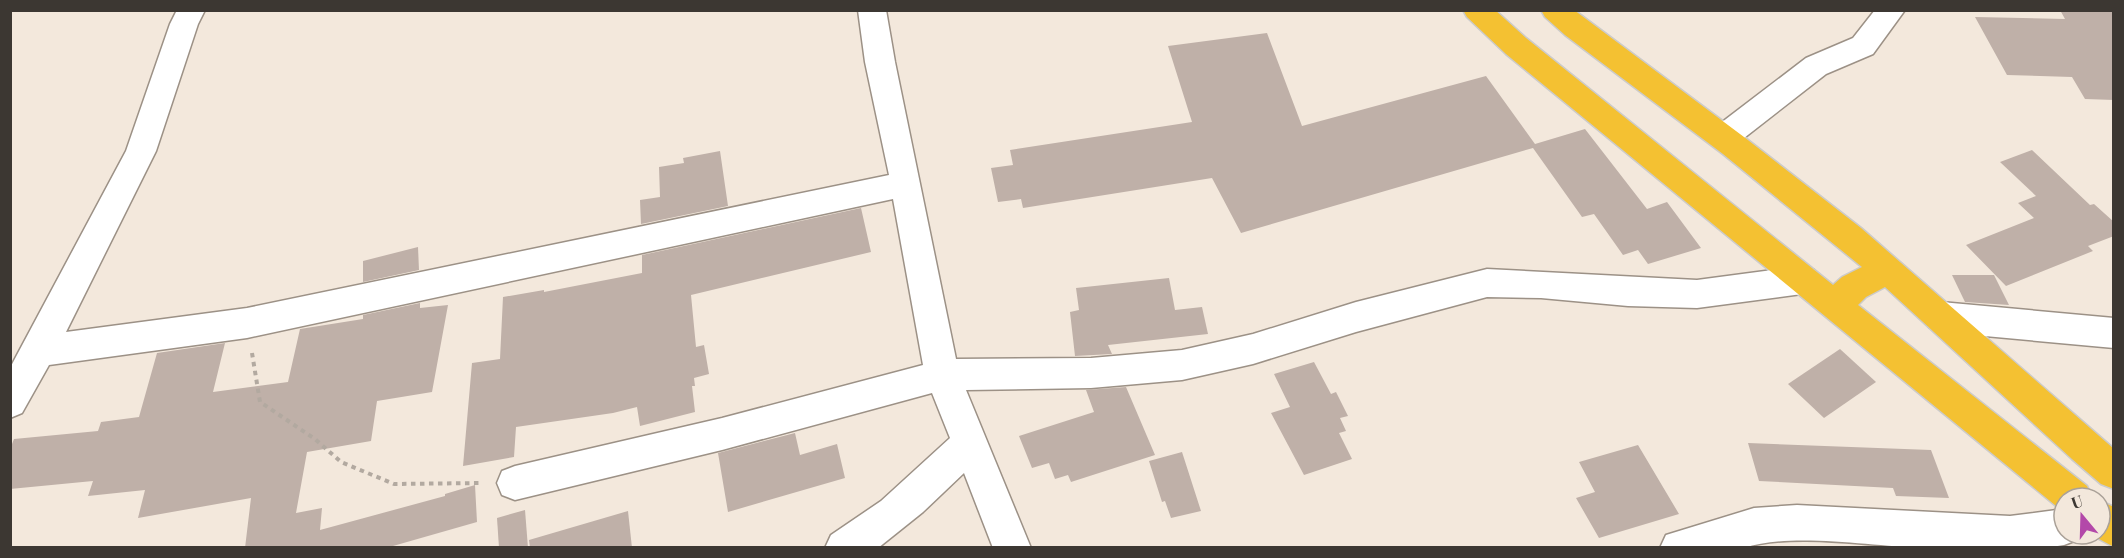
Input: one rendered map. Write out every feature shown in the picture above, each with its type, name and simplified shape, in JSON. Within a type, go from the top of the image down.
[{"type":"highway","points":[[1478,10],[1516,46],[1834,306],[2059,486]]},
{"type":"highway","points":[[1555,10],[1575,28],[1724,137],[1888,269],[2114,472]]},
{"type":"highway","points":[[1834,306],[1854,286],[1888,269]]},
{"type":"street","points":[[10,402],[39,351],[141,151],[184,24],[191,10]]},
{"type":"street","points":[[872,10],[880,62],[942,375],[1012,548]]},
{"type":"street","points":[[1724,137],[1816,66],[1863,46],[1891,10]]},
{"type":"street","points":[[39,351],[247,323],[906,184]]},
{"type":"street","points":[[515,483],[722,434],[942,375],[1091,373],[1182,365],[1253,349],[1333,324],[1487,283],[1541,284],[1628,292],[1697,294],[1802,280]]},
{"type":"street","points":[[1941,317],[2114,333]]},
{"type":"street","points":[[844,548],[901,507],[969,443]]},
{"type":"street","points":[[1679,548],[1706,542],[1754,526],[1797,523],[2010,534],[2052,529]]},
{"type":"path","points":[[247,323],[260,402],[315,439],[341,462],[394,484],[515,483]]},
{"type":"building","points":[[2060,10],[2114,10],[2114,100],[2085,99],[2072,77],[2007,75],[1975,17],[2065,19]]},
{"type":"building","points":[[1267,33],[1302,126],[1486,76],[1535,144],[1585,129],[1647,209],[1667,202],[1701,248],[1648,264],[1638,250],[1623,255],[1594,214],[1582,217],[1533,148],[1241,233],[1212,178],[1023,208],[1021,199],[998,202],[991,168],[1013,165],[1010,150],[1192,122],[1168,46]]},
{"type":"building","points":[[2032,150],[2090,205],[2094,204],[2114,222],[2114,236],[2088,246],[2093,251],[2006,286],[1966,245],[2034,218],[2018,203],[2036,196],[2000,162]]},
{"type":"building","points":[[720,151],[728,206],[641,224],[640,200],[660,197],[659,167],[684,163],[683,158]]},
{"type":"building","points":[[861,208],[871,252],[691,295],[696,347],[704,345],[709,374],[694,378],[695,386],[692,386],[695,412],[640,426],[637,407],[613,413],[516,427],[514,457],[463,466],[472,363],[500,359],[503,297],[544,290],[544,292],[642,273],[642,255]]},
{"type":"building","points":[[418,247],[419,270],[363,282],[363,261]]},
{"type":"building","points":[[1952,275],[1994,275],[2009,305],[1965,302]]},
{"type":"building","points":[[1169,278],[1175,310],[1202,307],[1208,334],[1108,345],[1112,354],[1075,356],[1070,312],[1079,310],[1076,288]]},
{"type":"building","points":[[420,303],[420,308],[448,305],[432,392],[377,401],[371,441],[307,452],[296,513],[322,508],[320,530],[445,496],[445,494],[475,485],[477,522],[386,548],[245,548],[251,498],[138,518],[145,490],[88,496],[93,481],[10,489],[10,449],[14,439],[98,431],[101,422],[139,417],[157,353],[225,343],[213,392],[288,382],[300,329],[363,319],[363,315]]},
{"type":"building","points":[[1840,349],[1876,382],[1824,418],[1788,384]]},
{"type":"building","points":[[1314,362],[1331,394],[1336,392],[1348,416],[1340,418],[1346,431],[1339,433],[1352,459],[1304,475],[1271,413],[1290,407],[1274,374]]},
{"type":"building","points":[[1126,387],[1155,455],[1071,482],[1068,475],[1055,479],[1049,463],[1032,468],[1019,436],[1094,412],[1086,390]]},
{"type":"building","points":[[795,433],[800,455],[837,444],[845,478],[728,512],[718,453]]},
{"type":"building","points":[[1748,443],[1931,450],[1949,498],[1896,496],[1893,488],[1759,481]]},
{"type":"building","points":[[1638,445],[1679,514],[1599,538],[1576,498],[1595,492],[1579,462]]},
{"type":"building","points":[[1182,452],[1201,511],[1171,518],[1165,501],[1162,502],[1149,461]]},
{"type":"building","points":[[525,510],[528,548],[499,548],[497,518]]},
{"type":"building","points":[[628,511],[632,548],[530,548],[529,540]]}]
